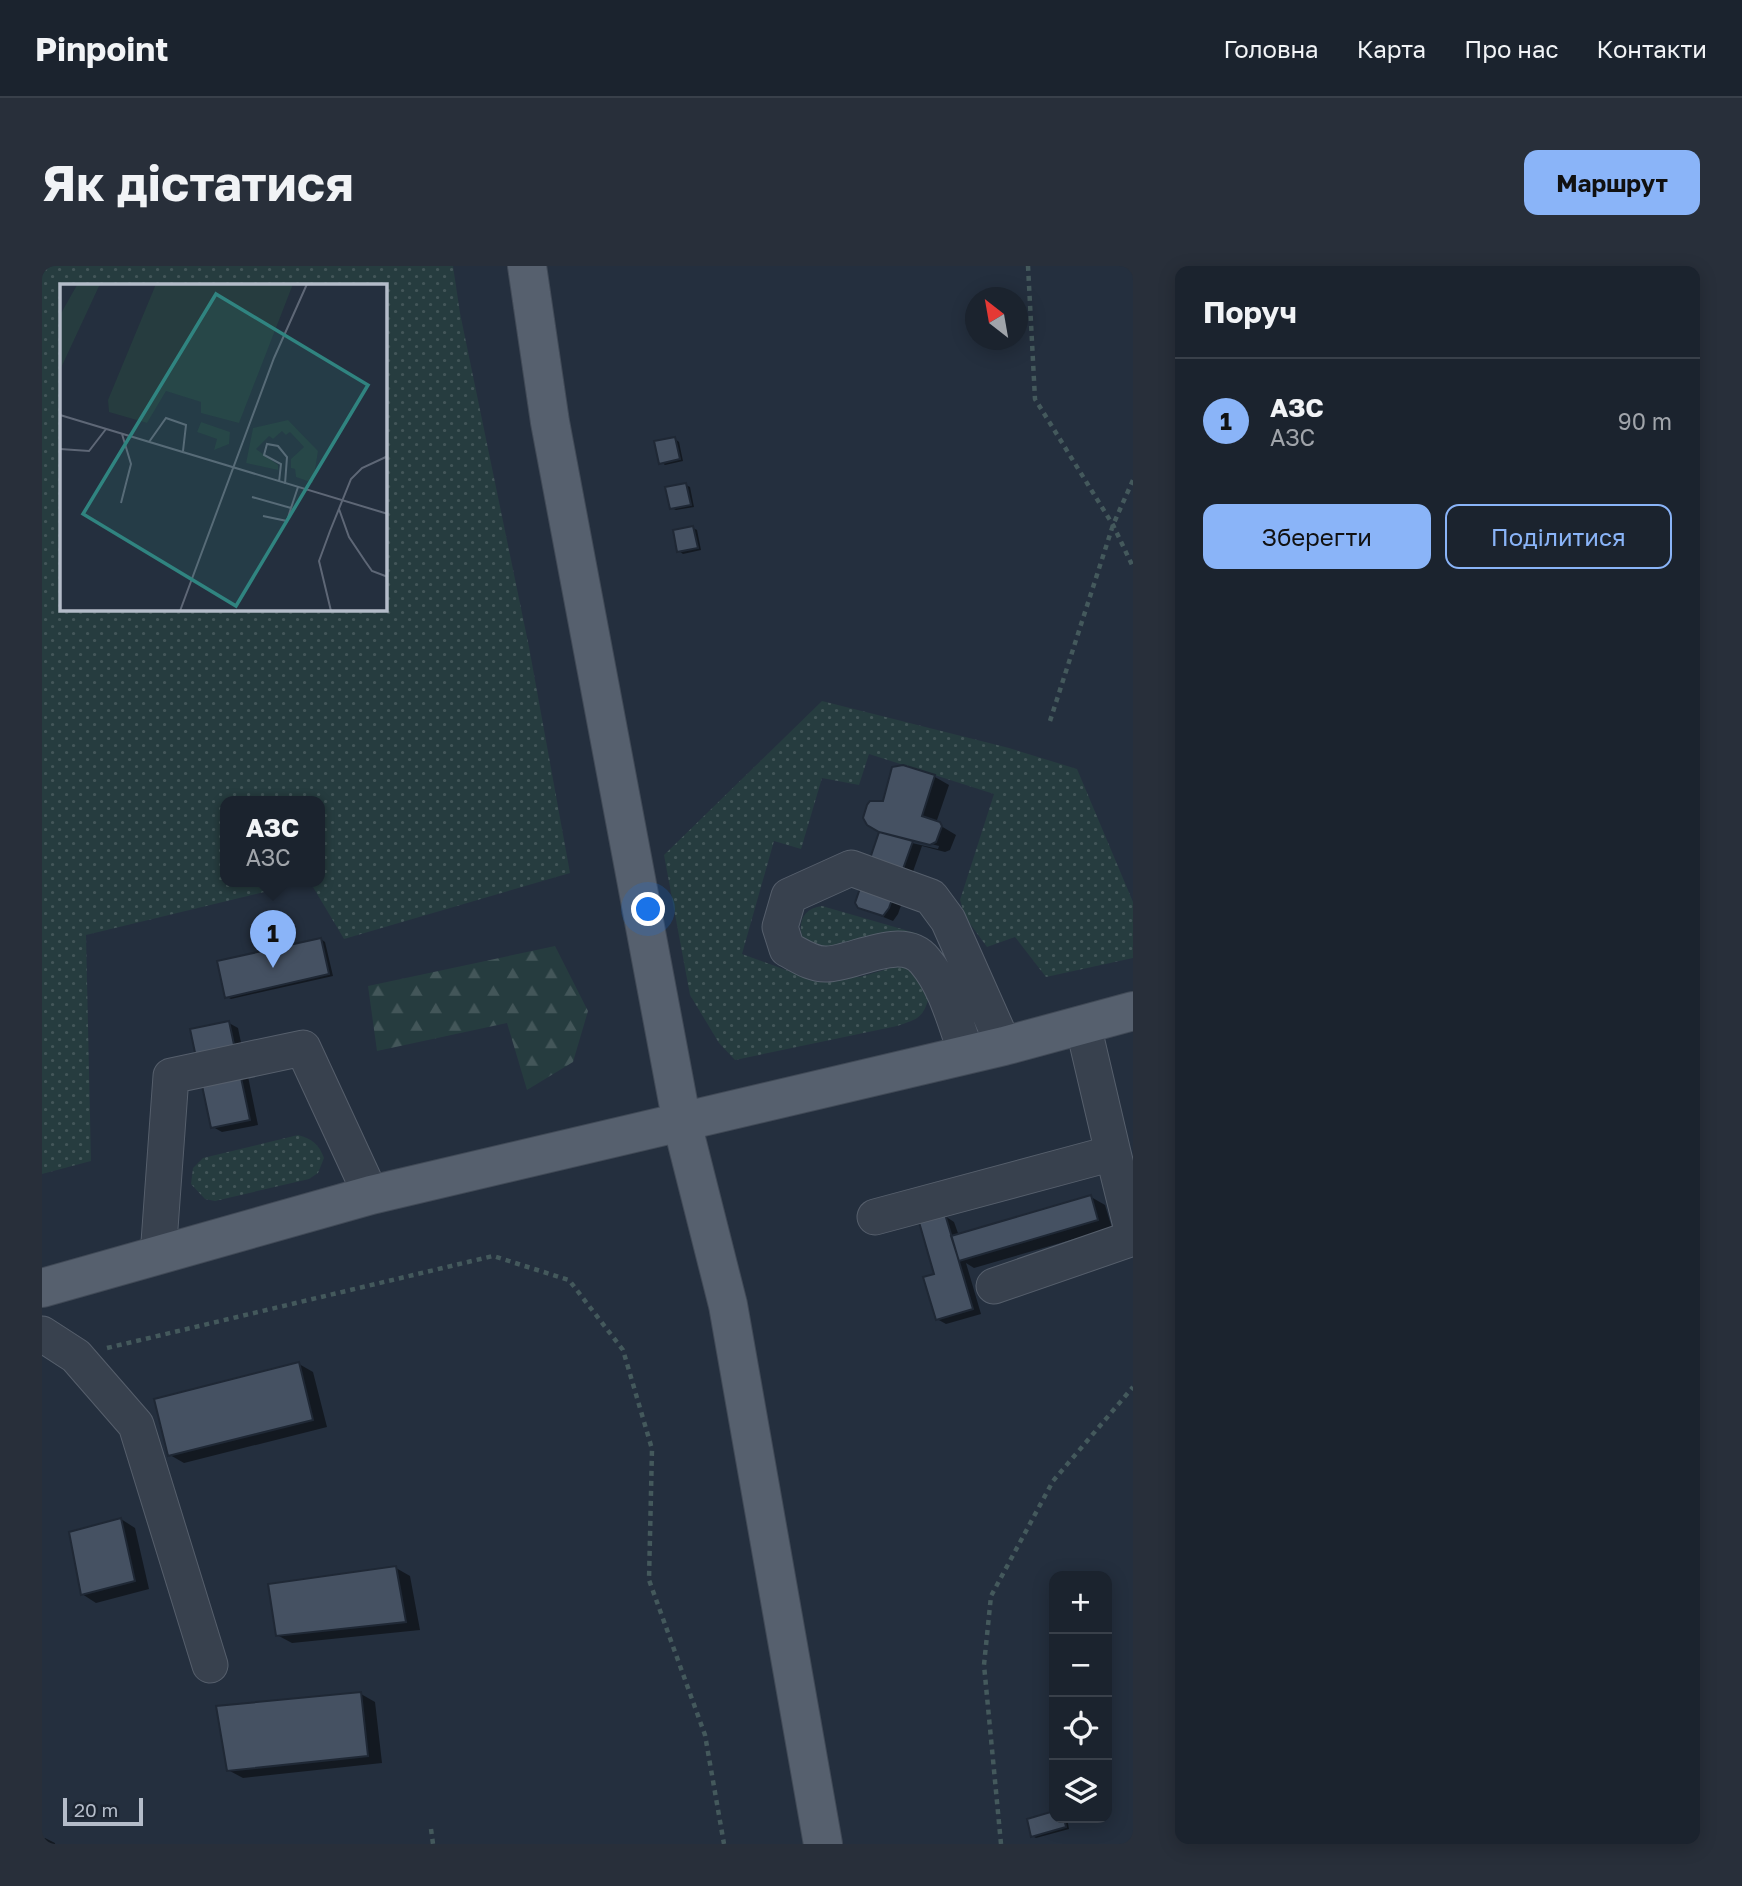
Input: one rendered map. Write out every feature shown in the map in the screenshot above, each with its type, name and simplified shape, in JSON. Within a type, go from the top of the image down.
[{"type":"main road","points":[[527,266],[553,435],[682,1123],[728,1305],[824,1844]]},
{"type":"main road","points":[[42,1288],[371,1195],[967,1055],[1133,1011]]},
{"type":"lane","points":[[967,1055],[943,988],[923,958],[898,947],[826,964],[808,960],[787,948],[779,927],[789,896],[851,868],[931,897],[948,920],[1004,1046]]},
{"type":"lane","points":[[994,1286],[1133,1236],[1083,1024]]},
{"type":"lane","points":[[158,1256],[172,1076],[303,1048],[371,1195]]},
{"type":"lane","points":[[875,1217],[1113,1153]]},
{"type":"lane","points":[[42,1334],[76,1356],[136,1426],[210,1665]]},
{"type":"path","points":[[1028,266],[1035,399],[1113,525],[1133,567]]},
{"type":"path","points":[[1050,722],[1113,525],[1133,480]]},
{"type":"path","points":[[76,1356],[493,1256],[569,1280],[623,1350],[652,1449],[649,1580],[705,1735],[724,1844]]},
{"type":"path","points":[[1001,1844],[984,1665],[991,1596],[1053,1481],[1133,1387]]},
{"type":"path","points":[[430,1829],[433,1844]]},
{"type":"green space","points":[[42,266],[453,266],[460,313],[529,647],[570,873],[344,939],[313,887],[325,887],[325,796],[220,796],[220,887],[285,887],[86,935],[91,1161],[42,1174]]},
{"type":"green space","points":[[822,701],[1009,748],[1077,769],[1133,902],[1133,958],[1046,977],[1015,937],[987,947],[965,917],[960,900],[994,794],[869,754],[859,785],[822,778],[801,849],[774,841],[742,954],[800,975],[860,977],[901,965],[911,968],[929,997],[927,1004],[918,1017],[897,1026],[735,1060],[719,1043],[690,995],[664,855]]},
{"type":"green space","points":[[822,906],[919,934],[918,937],[826,952],[803,940],[801,934],[801,922],[806,913]]},
{"type":"green space","points":[[555,946],[588,1011],[573,1062],[527,1090],[507,1023],[377,1051],[368,986]]},
{"type":"green space","points":[[298,1135],[314,1143],[324,1158],[318,1173],[309,1179],[215,1201],[205,1199],[191,1184],[193,1168],[203,1158]]},
{"type":"building","points":[[675,437],[680,459],[659,464],[654,441]]},
{"type":"building","points":[[686,483],[691,505],[670,509],[665,487]]},
{"type":"building","points":[[693,526],[698,548],[677,552],[673,530]]},
{"type":"building","points":[[903,765],[935,775],[922,816],[940,822],[942,826],[936,842],[930,845],[879,832],[867,825],[863,818],[870,801],[883,801],[892,767]]},
{"type":"building","points":[[879,832],[913,841],[889,908],[883,916],[858,908],[855,903]]},
{"type":"building","points":[[321,938],[329,974],[225,998],[217,961]]},
{"type":"building","points":[[229,1021],[250,1120],[211,1128],[190,1029]]},
{"type":"building","points":[[1091,1195],[1098,1220],[959,1261],[951,1236]]},
{"type":"building","points":[[945,1214],[973,1309],[936,1320],[923,1277],[934,1274],[919,1222]]},
{"type":"building","points":[[299,1362],[313,1420],[168,1456],[154,1399]]},
{"type":"building","points":[[121,1518],[135,1581],[81,1595],[69,1532]]},
{"type":"building","points":[[396,1566],[406,1622],[276,1636],[268,1584]]},
{"type":"building","points":[[361,1692],[368,1756],[227,1771],[216,1706]]},
{"type":"building","points":[[1049,1812],[1049,1823],[1065,1823],[1066,1827],[1031,1837],[1027,1819]]},
{"type":"place","name":"АЗС","points":[[273,968]]}]
